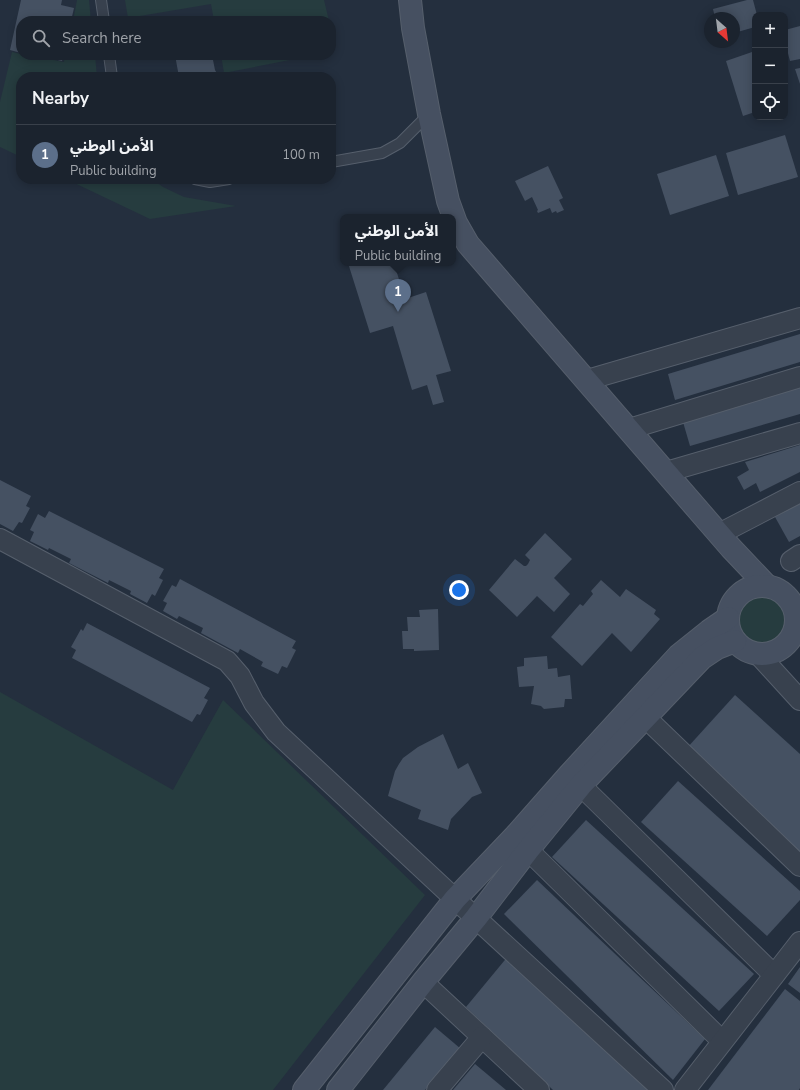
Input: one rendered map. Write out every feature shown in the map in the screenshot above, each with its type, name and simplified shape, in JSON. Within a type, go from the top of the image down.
[{"type":"street","points":[[400,0],[413,28]]},
{"type":"street","points":[[410,0],[413,28],[428,114],[448,201],[453,214]]},
{"type":"street","points":[[456,223],[468,244],[725,541],[767,586]]},
{"type":"street","points":[[587,380],[800,318]]},
{"type":"street","points":[[629,429],[800,377]]},
{"type":"street","points":[[666,472],[800,433]]},
{"type":"street","points":[[725,541],[800,492]]},
{"type":"street","points":[[0,539],[227,661],[240,676],[254,702],[276,732],[663,1090]]},
{"type":"street","points":[[725,541],[740,594]]},
{"type":"street","points":[[757,586],[767,586],[776,588],[791,601],[795,609],[798,624],[792,638],[777,651],[768,654],[758,654],[749,652],[735,641],[729,628],[728,615],[732,603],[740,594],[757,586]]},
{"type":"street","points":[[639,711],[679,655],[728,618]]},
{"type":"street","points":[[304,1090],[455,899],[522,842],[575,780],[639,711],[702,658],[718,648],[735,641]]},
{"type":"street","points":[[758,654],[800,700]]},
{"type":"street","points":[[639,711],[800,866]]},
{"type":"street","points":[[575,780],[774,975]]},
{"type":"street","points":[[338,1090],[423,982],[476,918],[522,842]]},
{"type":"street","points":[[522,842],[722,1041]]},
{"type":"street","points":[[684,1090],[800,942]]},
{"type":"street","points":[[423,982],[539,1090]]},
{"type":"street","points":[[437,1090],[482,1037]]},
{"type":"lane","points":[[101,0],[103,16]]},
{"type":"lane","points":[[110,60],[111,72]]},
{"type":"lane","points":[[336,161],[382,153],[400,143],[428,114]]},
{"type":"green space","points":[[77,0],[89,0],[91,16],[74,16]]},
{"type":"green space","points":[[125,0],[324,0],[328,16],[213,16],[211,4],[140,16],[128,16]]},
{"type":"green space","points":[[12,52],[16,53],[16,60],[53,60],[64,62],[64,60],[95,60],[97,72],[16,72],[16,155],[0,147],[0,102]]},
{"type":"green space","points":[[222,60],[290,60],[229,72],[224,72]]},
{"type":"green space","points":[[76,184],[159,184],[184,197],[236,206],[150,219]]},
{"type":"green space","points":[[762,595],[772,597],[780,603],[786,611],[788,621],[786,631],[780,639],[772,645],[762,647],[752,645],[744,639],[738,631],[736,621],[738,611],[744,603],[752,597]]},
{"type":"green space","points":[[0,692],[173,790],[223,700],[425,895],[273,1090],[0,1090]]},
{"type":"building","points":[[21,0],[62,0],[61,5],[74,8],[72,16],[17,16]]},
{"type":"building","points":[[747,0],[753,0],[756,12],[752,12],[752,28],[740,31],[740,12],[714,12],[713,9]]},
{"type":"building","points":[[16,23],[16,52],[10,50]]},
{"type":"building","points":[[800,26],[800,59],[790,61],[788,53],[788,29]]},
{"type":"building","points":[[752,52],[752,113],[743,116],[726,61]]},
{"type":"building","points":[[176,60],[213,60],[216,72],[178,72]]},
{"type":"building","points":[[800,68],[800,84],[795,69]]},
{"type":"building","points":[[785,135],[798,177],[738,195],[726,153]]},
{"type":"building","points":[[716,155],[729,196],[670,215],[657,174]]},
{"type":"building","points":[[548,166],[563,198],[559,200],[564,210],[557,213],[556,211],[552,213],[550,208],[538,213],[532,197],[525,201],[515,181]]},
{"type":"building","points":[[349,266],[395,266],[405,299],[426,292],[451,371],[436,375],[444,402],[433,405],[427,385],[412,390],[393,326],[370,333]]},
{"type":"building","points":[[800,334],[800,362],[675,400],[668,374]]},
{"type":"building","points":[[800,387],[800,414],[690,446],[683,422]]},
{"type":"building","points":[[800,445],[800,472],[760,492],[756,483],[744,490],[737,477],[749,470],[745,462]]},
{"type":"building","points":[[0,480],[31,496],[26,506],[30,508],[22,523],[19,522],[13,531],[0,524]]},
{"type":"building","points":[[800,503],[800,536],[789,542],[775,517]]},
{"type":"building","points":[[49,511],[164,569],[159,578],[163,580],[155,596],[152,594],[147,603],[130,594],[131,591],[109,580],[108,583],[69,563],[71,559],[49,548],[48,550],[30,541],[34,532],[30,530],[38,514],[45,518]]},
{"type":"building","points":[[545,533],[572,559],[554,578],[570,594],[554,612],[537,596],[517,617],[489,590],[515,559],[524,566],[528,564],[530,560],[525,555]]},
{"type":"building","points":[[180,579],[296,641],[292,648],[296,650],[287,668],[282,666],[278,674],[261,666],[263,662],[240,649],[238,653],[201,633],[203,628],[179,616],[177,619],[163,611],[167,603],[163,601],[172,585],[176,587]]},
{"type":"building","points":[[601,580],[620,597],[626,589],[656,610],[654,614],[660,619],[631,652],[612,633],[582,666],[551,637],[580,604],[583,606],[593,594],[591,591]]},
{"type":"building","points":[[438,609],[439,650],[414,651],[414,649],[403,649],[402,631],[408,631],[407,617],[420,617],[419,610]]},
{"type":"building","points":[[87,623],[210,688],[204,698],[208,700],[200,715],[197,714],[192,722],[72,658],[76,650],[71,647],[81,629],[83,631]]},
{"type":"building","points":[[547,656],[548,669],[557,668],[558,677],[570,675],[572,699],[565,699],[564,707],[544,709],[541,706],[531,704],[534,686],[519,687],[517,667],[524,666],[524,658]]},
{"type":"building","points":[[735,695],[800,754],[800,852],[687,748]]},
{"type":"building","points":[[443,734],[458,769],[468,763],[482,793],[472,797],[451,819],[448,830],[418,819],[421,810],[388,796],[395,771],[403,758],[418,747]]},
{"type":"building","points":[[678,781],[800,891],[800,900],[767,936],[641,822]]},
{"type":"building","points":[[586,820],[754,974],[719,1011],[552,857]]},
{"type":"building","points":[[537,880],[705,1039],[673,1080],[504,914]]},
{"type":"building","points":[[509,955],[648,1090],[553,1090],[466,1007]]},
{"type":"building","points":[[800,967],[800,993],[788,984]]},
{"type":"building","points":[[785,989],[800,1001],[799,1090],[708,1090]]},
{"type":"building","points":[[435,1027],[461,1049],[425,1090],[383,1090]]},
{"type":"building","points":[[475,1064],[506,1090],[453,1090]]},
{"type":"place","name":"الأمن الوطني","points":[[398,312]]}]
